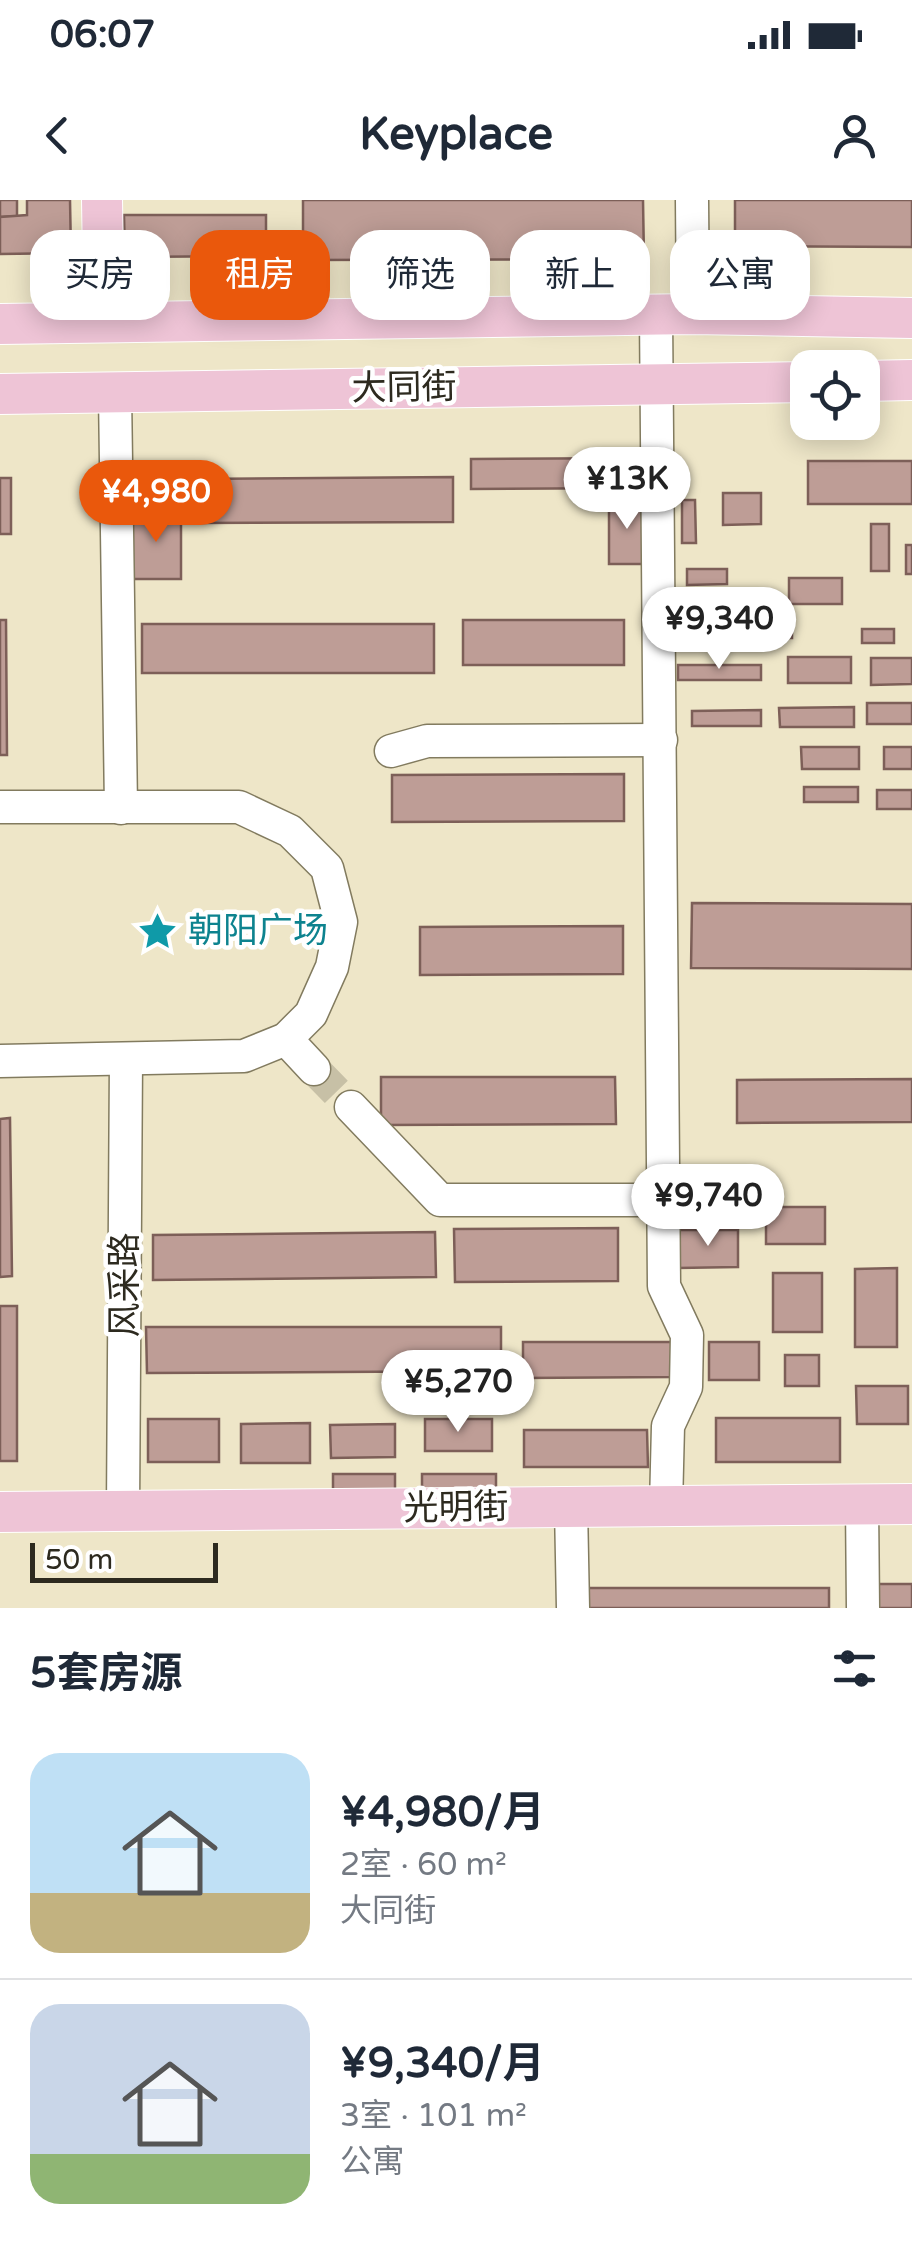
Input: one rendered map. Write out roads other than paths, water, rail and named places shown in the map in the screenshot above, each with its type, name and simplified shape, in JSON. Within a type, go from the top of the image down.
[{"type":"main road","points":[[102,200],[104,321]]},
{"type":"main road","name":"大同街","points":[[0,324],[670,314]]},
{"type":"main road","name":"大同街","points":[[810,316],[912,318]]},
{"type":"main road","points":[[880,381],[912,380]]},
{"type":"main road","name":"大同街","points":[[0,394],[790,382]]},
{"type":"main road","name":"光明街","points":[[0,1512],[912,1504]]},
{"type":"street","points":[[688,230],[692,200]]},
{"type":"street","points":[[666,1506],[668,1426],[686,1387],[687,1335],[664,1286],[658,384],[674,320]]},
{"type":"street","points":[[115,392],[121,808]]},
{"type":"street","points":[[391,751],[428,741],[661,740]]},
{"type":"street","points":[[0,807],[240,807],[290,830],[327,868],[341,922],[332,967],[311,1014],[286,1040],[244,1056],[0,1061]]},
{"type":"street","points":[[286,1040],[314,1069]]},
{"type":"street","name":"风采路","points":[[123,1511],[126,1059]]},
{"type":"street","points":[[351,1107],[440,1200],[664,1200]]},
{"type":"street","points":[[862,1504],[863,1608]]},
{"type":"street","points":[[571,1507],[573,1608]]},
{"type":"tunnel","points":[[314,1069],[351,1107]]},
{"type":"place","name":"朝阳广场","points":[[158,931]]}]
